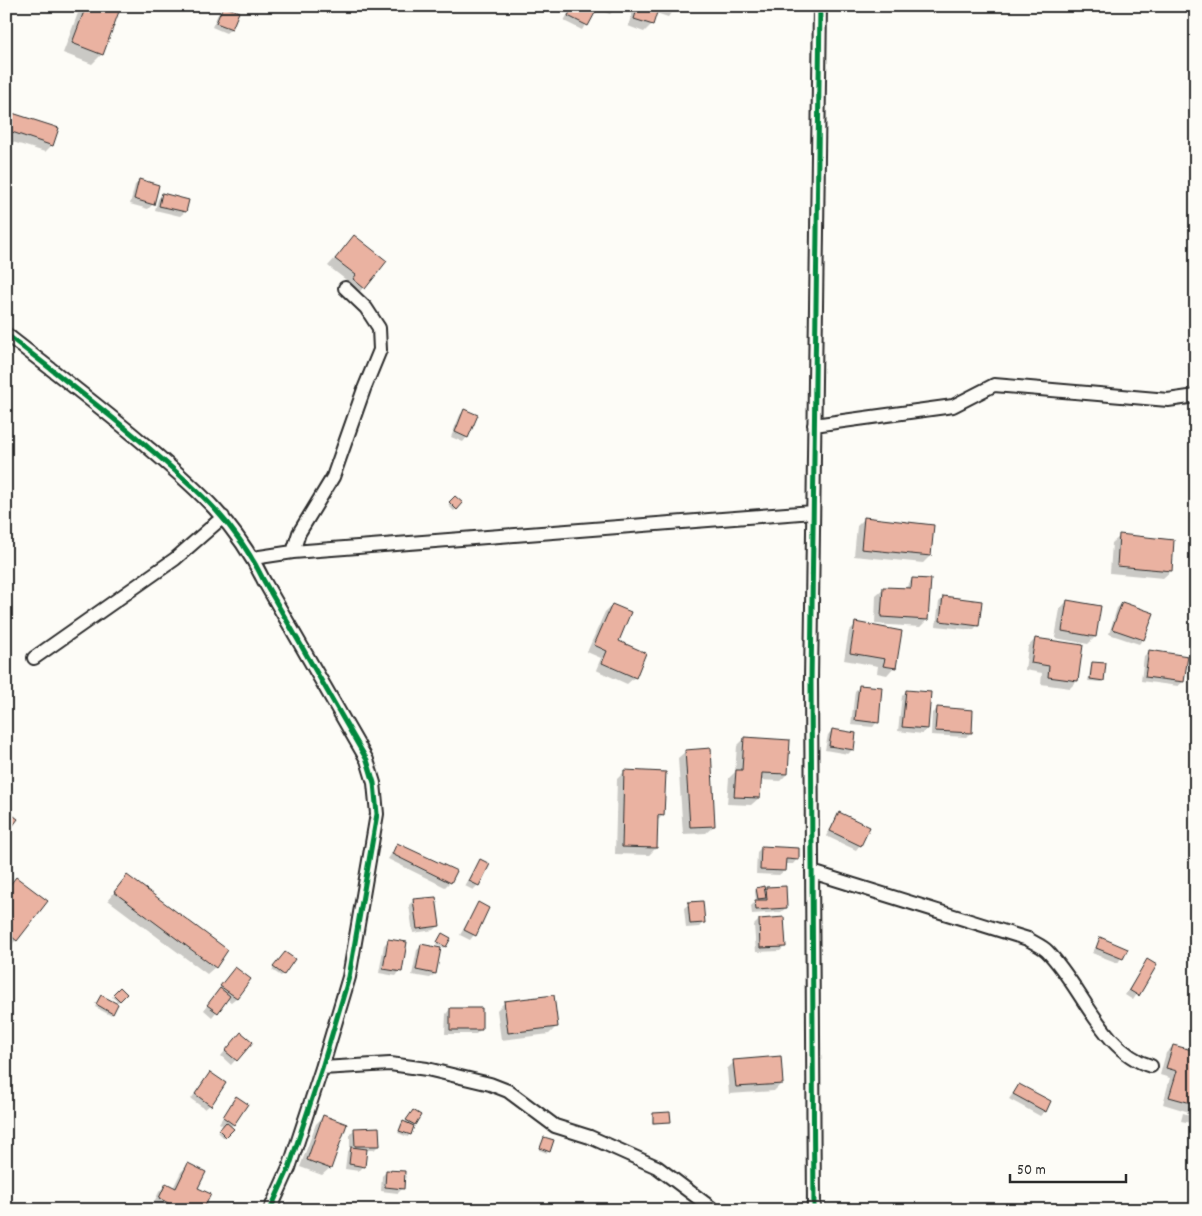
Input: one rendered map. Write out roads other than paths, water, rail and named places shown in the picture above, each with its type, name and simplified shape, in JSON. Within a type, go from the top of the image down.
[{"type":"street","points":[[814,1210],[811,682],[820,6]]},
{"type":"street","points":[[293,552],[299,534],[333,477],[380,350],[379,328],[366,308],[345,288]]},
{"type":"street","points":[[6,334],[142,442],[197,490],[223,517],[253,558],[264,581],[361,747],[374,783],[377,814],[349,977],[322,1068],[289,1168],[270,1210]]},
{"type":"street","points":[[814,425],[953,406],[994,385],[1168,400],[1196,396]]},
{"type":"street","points":[[253,558],[293,552],[813,512]]},
{"type":"street","points":[[34,658],[175,559],[223,517]]},
{"type":"street","points":[[812,872],[1028,939],[1046,950],[1066,974],[1116,1046],[1136,1062],[1151,1066]]},
{"type":"street","points":[[322,1068],[390,1064],[427,1069],[490,1084],[508,1091],[555,1126],[590,1137],[657,1167],[714,1210]]}]
